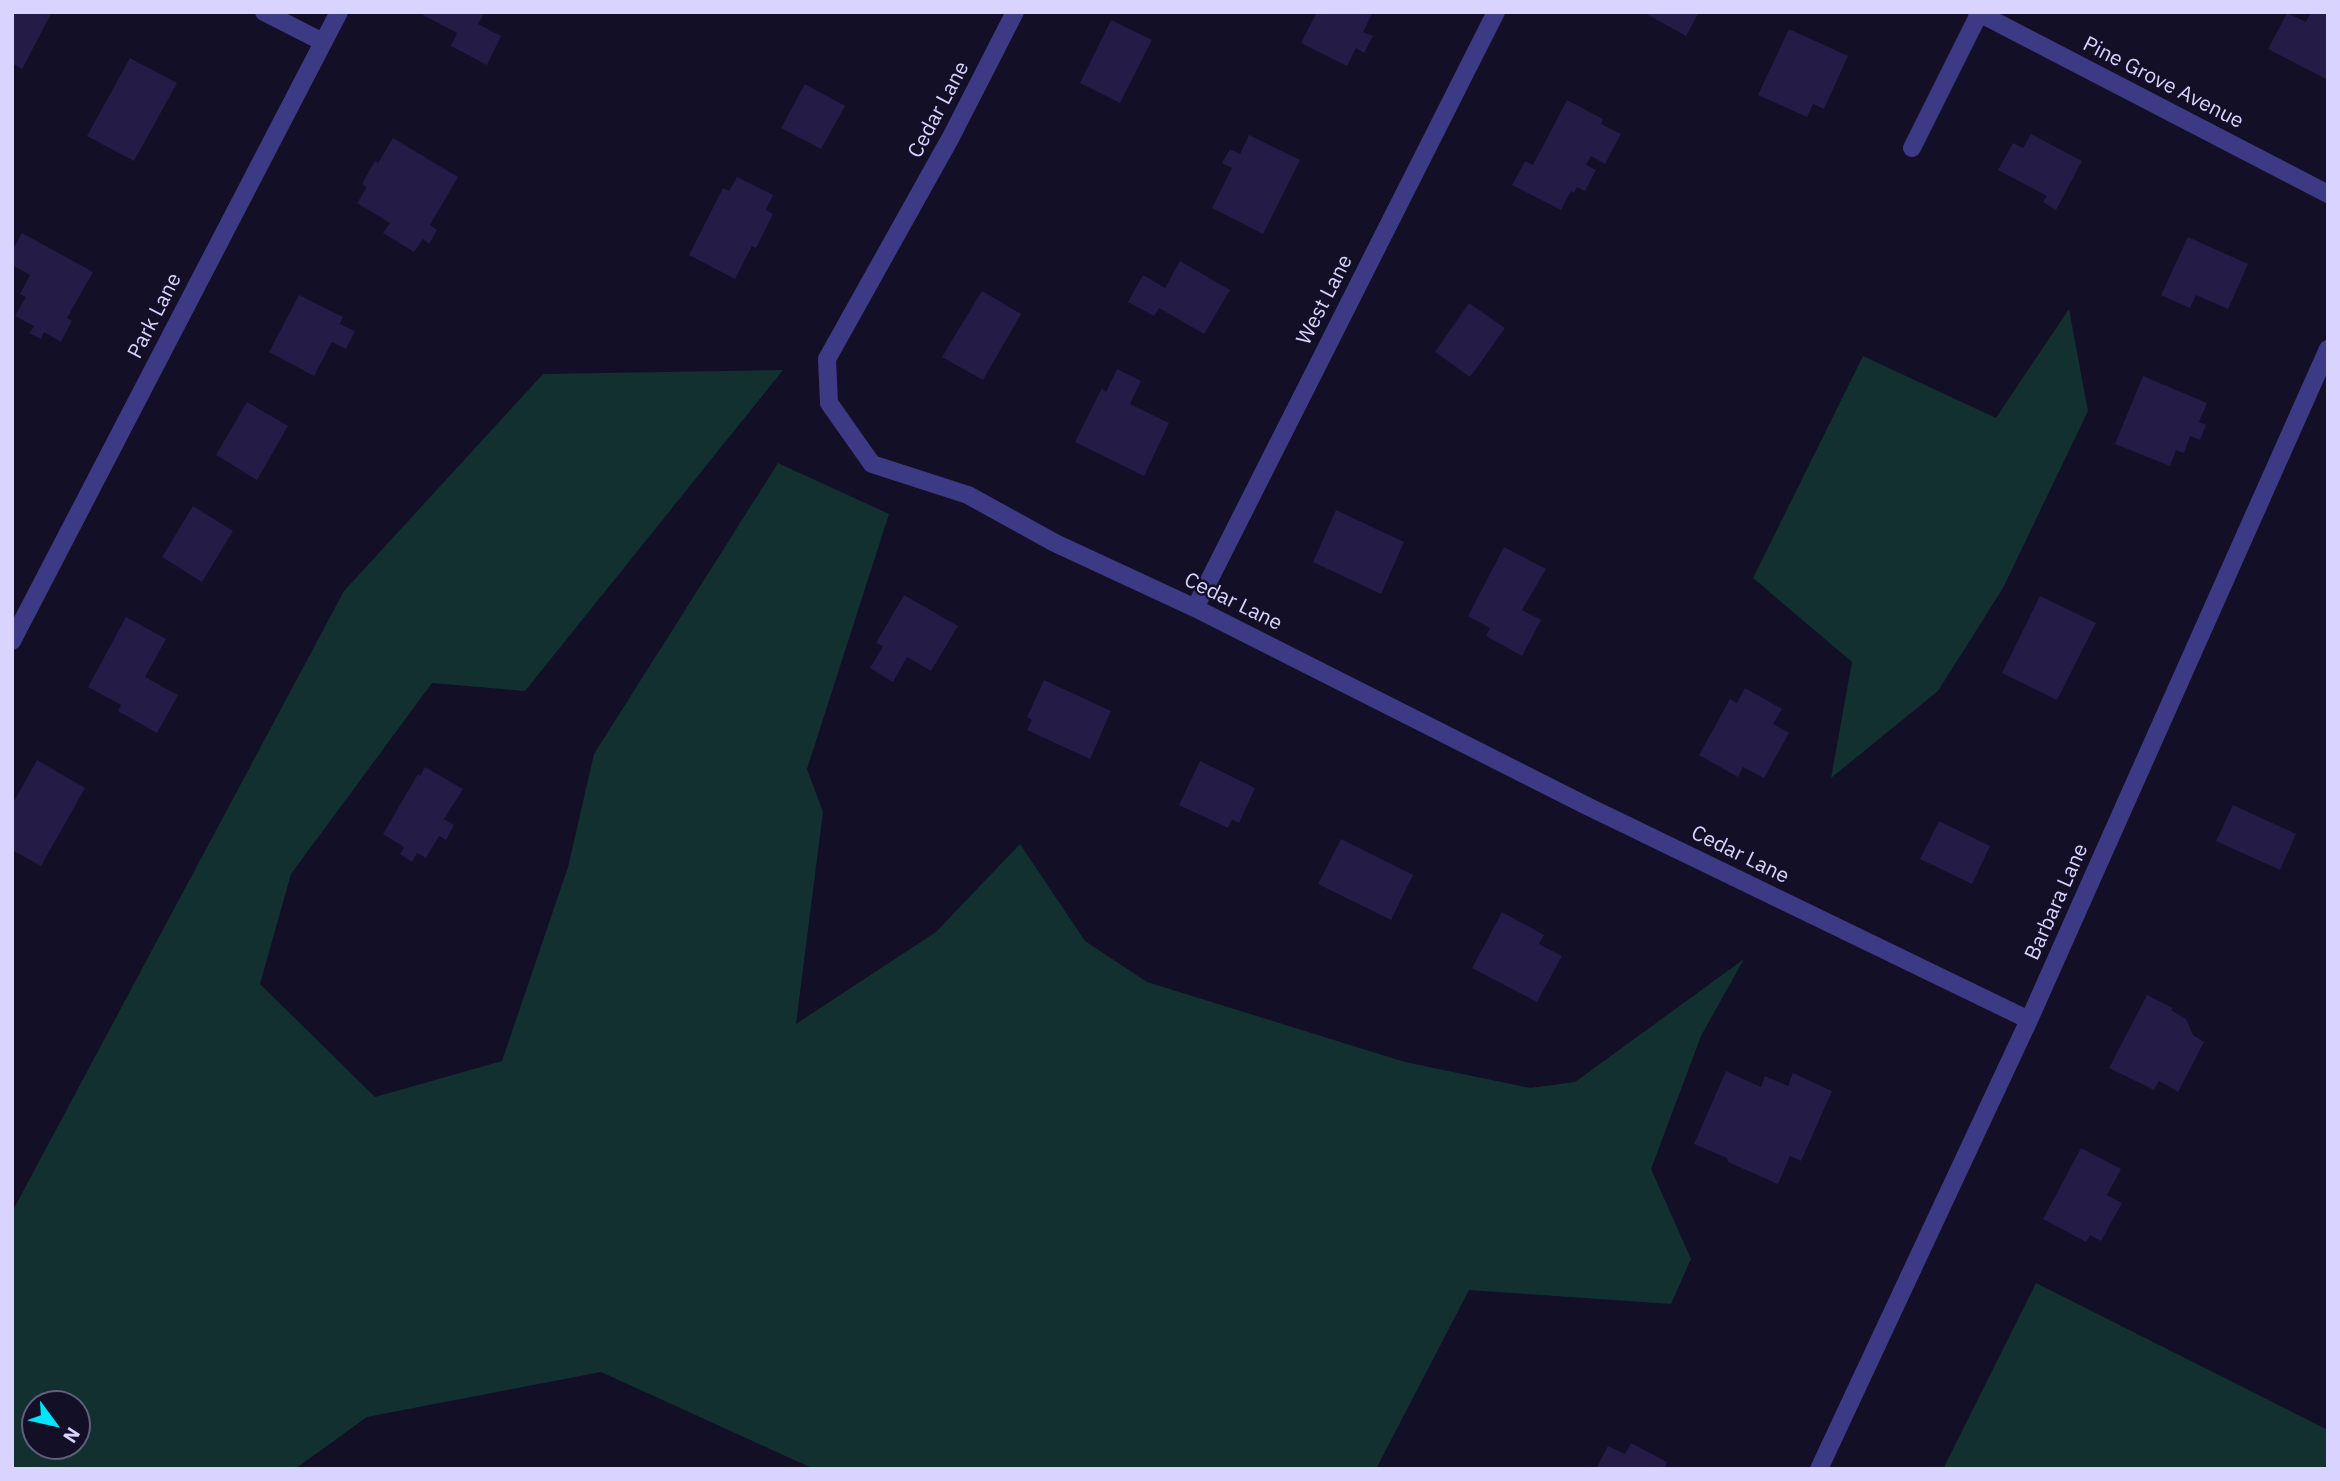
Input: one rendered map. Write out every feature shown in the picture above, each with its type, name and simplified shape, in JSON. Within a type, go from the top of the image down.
[{"type":"street","points":[[264,12],[323,42]]},
{"type":"street","name":"Park Lane","points":[[12,641],[339,12]]},
{"type":"street","name":"Cedar Lane","points":[[1016,12],[951,137],[827,359],[829,403],[873,464],[968,495],[1055,543],[1195,608],[1585,805],[2029,1020]]},
{"type":"street","name":"West Lane","points":[[1195,608],[1496,12]]},
{"type":"street","points":[[1912,148],[1979,13]]},
{"type":"street","name":"Pine Grove Avenue","points":[[1979,13],[2328,194]]},
{"type":"street","name":"Barbara Lane","points":[[1819,1469],[2029,1020],[2328,349]]},
{"type":"green space","points":[[2069,309],[2088,411],[2003,588],[1938,691],[1831,778],[1852,662],[1753,578],[1863,356],[1996,418]]},
{"type":"green space","points":[[783,370],[525,691],[432,683],[291,874],[260,984],[375,1097],[502,1061],[568,867],[594,754],[778,463],[889,514],[807,769],[823,812],[796,1024],[936,932],[1020,844],[1085,941],[1147,982],[1405,1062],[1530,1088],[1575,1082],[1744,959],[1701,1036],[1651,1169],[1691,1259],[1671,1304],[1469,1290],[1376,1469],[814,1469],[601,1372],[367,1417],[295,1469],[12,1469],[12,1212],[344,591],[543,374]]},
{"type":"green space","points":[[2036,1283],[2328,1430],[2328,1469],[1943,1469]]},
{"type":"building","points":[[12,12],[52,12],[22,69],[12,63]]},
{"type":"building","points":[[424,12],[485,12],[478,24],[501,36],[487,65],[451,46],[457,33],[423,15]]},
{"type":"building","points":[[1317,12],[1373,12],[1363,32],[1373,36],[1364,53],[1356,48],[1347,66],[1301,43]]},
{"type":"building","points":[[1643,12],[1699,12],[1686,36]]},
{"type":"building","points":[[2311,12],[2328,12],[2328,80],[2268,49],[2287,13],[2306,22]]},
{"type":"building","points":[[1111,20],[1152,40],[1120,103],[1080,83]]},
{"type":"building","points":[[1789,29],[1848,56],[1824,109],[1813,104],[1807,117],[1758,95]]},
{"type":"building","points":[[130,58],[177,83],[134,161],[87,136]]},
{"type":"building","points":[[805,84],[845,106],[821,149],[781,128]]},
{"type":"building","points":[[1567,100],[1603,119],[1601,124],[1621,134],[1605,164],[1591,156],[1586,165],[1596,170],[1585,191],[1577,187],[1574,193],[1571,191],[1561,210],[1512,185],[1525,161],[1533,165]]},
{"type":"building","points":[[2031,134],[2082,161],[2056,210],[2043,202],[2047,196],[1998,170],[2013,143],[2023,148]]},
{"type":"building","points":[[1249,135],[1300,160],[1263,234],[1212,208],[1232,168],[1222,163],[1230,149],[1240,154]]},
{"type":"building","points":[[393,138],[458,177],[430,225],[437,230],[429,244],[423,239],[414,252],[383,233],[390,223],[357,203],[367,187],[362,184]]},
{"type":"building","points":[[737,177],[773,195],[766,210],[773,214],[756,248],[752,246],[735,279],[689,255],[723,188],[729,191]]},
{"type":"building","points":[[22,233],[93,272],[67,318],[72,321],[61,342],[44,332],[41,339],[29,333],[34,326],[15,316],[26,297],[20,294],[30,275],[12,265],[12,251]]},
{"type":"building","points":[[2188,237],[2248,264],[2228,309],[2196,295],[2190,308],[2161,295]]},
{"type":"building","points":[[1180,261],[1230,290],[1204,334],[1159,308],[1154,316],[1128,302],[1143,275],[1165,288]]},
{"type":"building","points":[[982,291],[1021,314],[983,380],[942,357]]},
{"type":"building","points":[[299,295],[343,317],[340,324],[355,331],[346,349],[332,342],[314,376],[269,352]]},
{"type":"building","points":[[1469,303],[1505,328],[1470,377],[1435,352]]},
{"type":"building","points":[[1117,369],[1141,381],[1130,404],[1169,423],[1144,476],[1075,442],[1102,388],[1106,392]]},
{"type":"building","points":[[2143,376],[2207,403],[2199,422],[2206,425],[2200,440],[2190,436],[2184,453],[2176,450],[2170,466],[2115,444]]},
{"type":"building","points":[[247,402],[288,426],[257,480],[216,455]]},
{"type":"building","points":[[193,506],[233,531],[202,582],[162,557]]},
{"type":"building","points":[[1336,510],[1404,542],[1381,594],[1313,562]]},
{"type":"building","points":[[1504,547],[1546,569],[1522,610],[1541,620],[1522,656],[1486,636],[1490,628],[1468,616]]},
{"type":"building","points":[[904,595],[958,626],[931,671],[907,657],[893,682],[870,668],[883,646],[876,643]]},
{"type":"building","points":[[2040,596],[2096,623],[2057,700],[2002,673]]},
{"type":"building","points":[[126,617],[166,639],[145,677],[178,695],[157,733],[118,711],[121,705],[88,687]]},
{"type":"building","points":[[1044,680],[1111,711],[1090,759],[1027,730],[1032,720],[1027,717]]},
{"type":"building","points":[[1745,688],[1782,709],[1773,724],[1789,733],[1764,778],[1743,767],[1738,777],[1699,755],[1730,699],[1737,703]]},
{"type":"building","points":[[37,760],[85,788],[41,866],[12,850],[12,805]]},
{"type":"building","points":[[1200,761],[1255,788],[1239,823],[1232,819],[1228,828],[1179,805]]},
{"type":"building","points":[[425,767],[463,789],[444,819],[454,825],[446,840],[439,836],[426,858],[417,853],[412,862],[400,854],[404,847],[383,834],[418,774],[420,776]]},
{"type":"building","points":[[2233,805],[2296,834],[2280,870],[2216,841]]},
{"type":"building","points":[[1939,821],[1990,846],[1972,884],[1920,859]]},
{"type":"building","points":[[1341,839],[1413,875],[1391,920],[1318,884]]},
{"type":"building","points":[[1502,912],[1544,935],[1539,944],[1562,956],[1537,1002],[1472,968]]},
{"type":"building","points":[[2147,995],[2173,1008],[2171,1010],[2186,1019],[2193,1035],[2204,1042],[2178,1092],[2159,1081],[2154,1090],[2109,1068]]},
{"type":"building","points":[[1726,1071],[1761,1087],[1765,1076],[1788,1086],[1793,1073],[1832,1091],[1801,1161],[1790,1156],[1778,1184],[1694,1144]]},
{"type":"building","points":[[2081,1148],[2121,1169],[2107,1195],[2122,1203],[2101,1241],[2090,1235],[2086,1242],[2043,1219]]},
{"type":"building","points":[[1631,1443],[1667,1462],[1664,1469],[1596,1469],[1608,1446],[1625,1454]]}]
